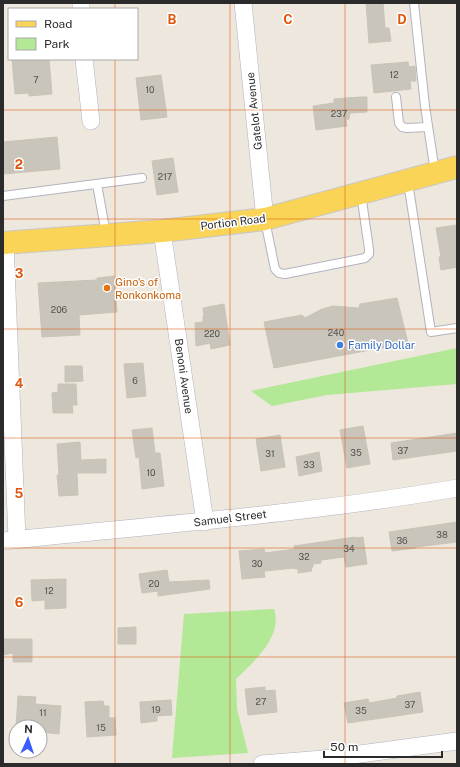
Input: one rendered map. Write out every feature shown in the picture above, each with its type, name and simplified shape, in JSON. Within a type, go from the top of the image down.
[{"type":"main road","name":"Portion Road","points":[[4,243],[162,231],[265,219],[457,167]]},
{"type":"street","name":"Gatelot Avenue","points":[[243,3],[265,219]]},
{"type":"street","points":[[84,60],[91,121]]},
{"type":"street","name":"Benoni Avenue","points":[[162,231],[205,522]]},
{"type":"street","points":[[4,243],[10,540]]},
{"type":"street","name":"Samuel Street","points":[[10,540],[205,522],[415,496],[457,488]]},
{"type":"street","points":[[262,764],[323,759],[457,741]]},
{"type":"lane","points":[[414,3],[428,127],[436,173]]},
{"type":"lane","points":[[396,97],[399,123],[402,127],[428,127]]},
{"type":"lane","points":[[3,196],[142,178]]},
{"type":"lane","points":[[408,181],[431,332],[457,328]]},
{"type":"lane","points":[[97,184],[106,235]]},
{"type":"lane","points":[[265,219],[275,269],[279,273],[285,274],[365,258],[369,254],[369,249],[361,194]]},
{"type":"green space","points":[[457,348],[457,384],[327,395],[272,406],[251,391]]},
{"type":"green space","points":[[274,609],[276,619],[271,639],[251,664],[236,679],[237,709],[248,753],[172,758],[184,614]]},
{"type":"building","points":[[366,3],[383,3],[385,28],[389,28],[391,41],[369,43]]},
{"type":"building","points":[[12,60],[49,60],[52,94],[29,96],[29,93],[15,94]]},
{"type":"building","points":[[408,62],[409,67],[415,66],[416,81],[410,81],[411,89],[374,93],[371,65]]},
{"type":"building","points":[[161,75],[167,117],[141,120],[136,78]]},
{"type":"building","points":[[367,97],[367,112],[350,113],[349,119],[346,120],[347,126],[316,130],[313,106],[334,103],[334,99]]},
{"type":"building","points":[[57,137],[60,169],[3,174],[3,142]]},
{"type":"building","points":[[173,158],[178,192],[157,195],[152,161]]},
{"type":"building","points":[[457,225],[457,267],[441,270],[439,257],[441,257],[436,228]]},
{"type":"building","points":[[114,276],[117,312],[79,315],[80,335],[42,337],[38,283],[97,280],[97,278]]},
{"type":"building","points":[[397,298],[408,343],[274,368],[264,322],[302,315],[305,318],[322,309],[333,306],[359,308],[360,304]]},
{"type":"building","points":[[224,304],[230,345],[211,349],[210,343],[196,346],[195,323],[203,322],[203,308]]},
{"type":"building","points":[[143,363],[146,396],[127,398],[124,364]]},
{"type":"building","points":[[65,366],[82,366],[83,381],[65,382]]},
{"type":"building","points":[[58,384],[76,384],[77,405],[72,405],[73,413],[53,413],[52,393],[58,392]]},
{"type":"building","points":[[363,426],[370,464],[347,468],[340,430]]},
{"type":"building","points":[[152,428],[155,453],[160,453],[164,486],[142,489],[139,457],[136,458],[132,430]]},
{"type":"building","points":[[457,433],[457,451],[393,460],[391,443]]},
{"type":"building","points":[[280,435],[285,467],[261,471],[256,439]]},
{"type":"building","points":[[80,442],[81,460],[106,459],[106,473],[77,473],[78,495],[59,496],[57,444]]},
{"type":"building","points":[[319,452],[322,471],[299,476],[296,457]]},
{"type":"building","points":[[457,522],[457,542],[392,551],[389,532]]},
{"type":"building","points":[[363,537],[367,564],[346,567],[344,557],[321,560],[321,563],[313,564],[313,567],[311,568],[312,571],[298,573],[298,569],[295,568],[264,571],[265,577],[242,579],[239,551],[264,549],[265,553],[295,549],[294,546]]},
{"type":"building","points":[[167,570],[169,582],[209,580],[210,589],[158,596],[158,591],[142,593],[139,574]]},
{"type":"building","points":[[66,579],[66,608],[45,609],[45,600],[32,601],[31,580]]},
{"type":"building","points":[[136,627],[136,644],[118,644],[118,628]]},
{"type":"building","points":[[3,639],[32,639],[32,662],[13,662],[13,653],[3,655]]},
{"type":"building","points":[[265,687],[265,691],[275,690],[277,712],[248,715],[245,689]]},
{"type":"building","points":[[420,692],[423,712],[348,723],[344,703],[368,699],[369,703]]},
{"type":"building","points":[[18,696],[36,697],[35,704],[61,706],[59,734],[48,733],[48,719],[17,719]]},
{"type":"building","points":[[171,700],[172,715],[157,716],[157,721],[141,723],[140,702]]},
{"type":"building","points":[[103,701],[104,706],[109,706],[109,718],[115,718],[116,735],[87,737],[85,702]]},
{"type":"place","name":"Gino's of Ronkonkoma","points":[[107,288]]},
{"type":"place","name":"Family Dollar","points":[[340,345]]}]
